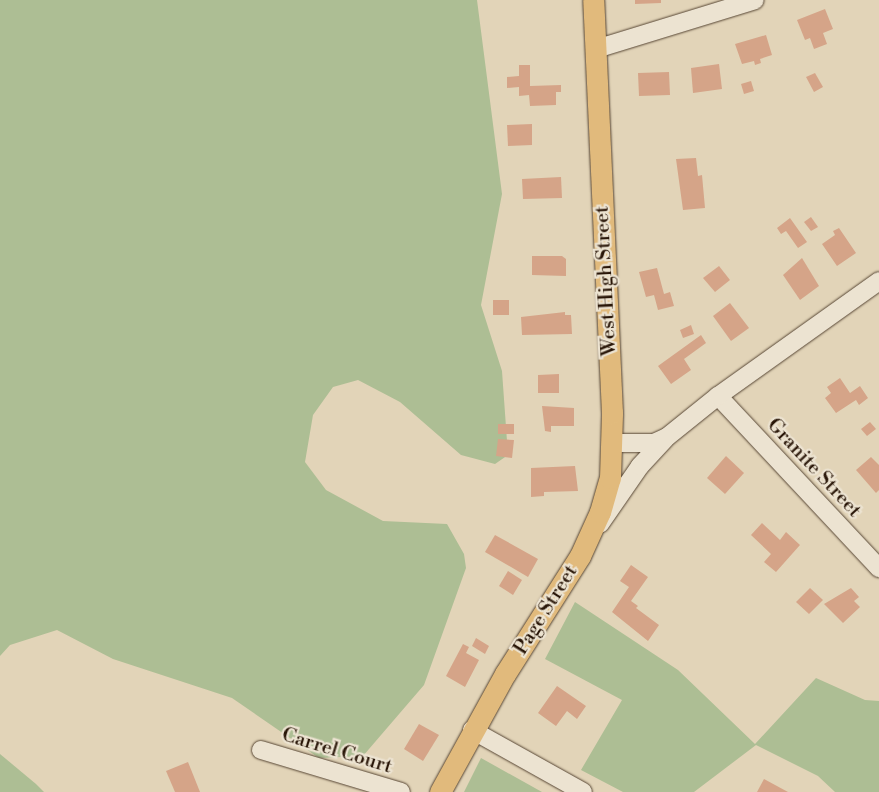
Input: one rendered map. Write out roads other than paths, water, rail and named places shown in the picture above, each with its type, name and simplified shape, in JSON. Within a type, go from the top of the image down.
[{"type":"main road","name":"West High Street","points":[[580,556],[605,500],[612,442],[594,0]]},
{"type":"main road","name":"Page Street","points":[[440,792],[472,730],[580,556]]},
{"type":"street","points":[[596,49],[755,0]]},
{"type":"street","name":"Page Street","points":[[580,556],[640,466],[667,437],[718,396],[879,281]]},
{"type":"street","name":"Granite Street","points":[[718,396],[879,568]]},
{"type":"street","name":"Page Street","points":[[612,442],[647,444],[667,437]]},
{"type":"street","points":[[472,730],[583,792]]},
{"type":"street","name":"Carrel Court","points":[[260,750],[401,792]]}]
